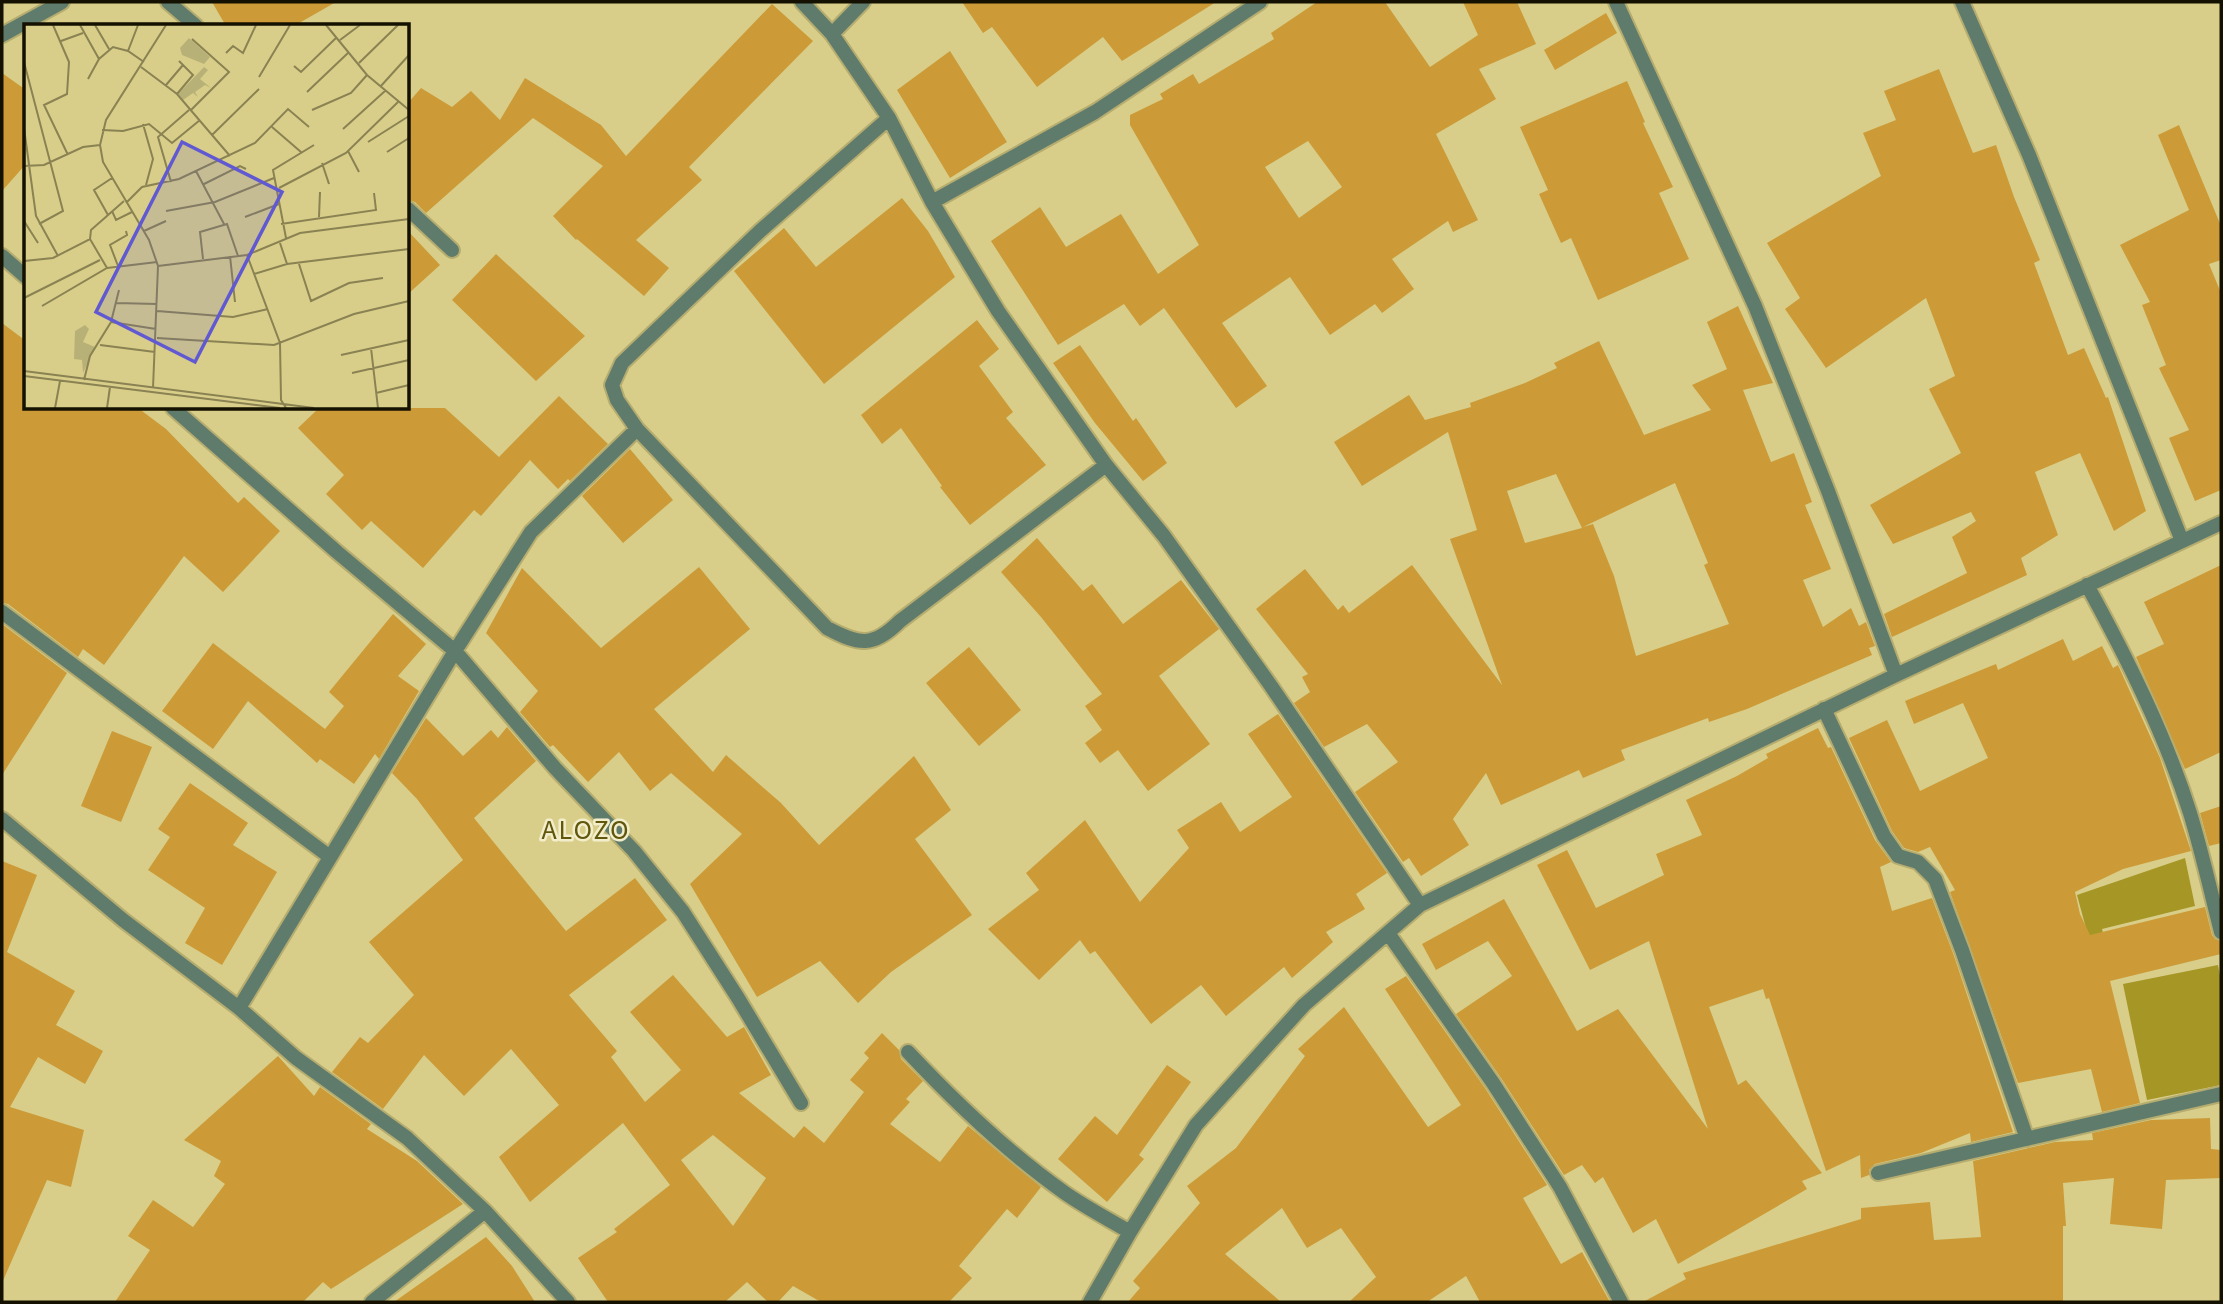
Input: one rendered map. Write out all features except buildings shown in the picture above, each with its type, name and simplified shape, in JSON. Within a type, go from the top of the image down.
[{"type":"street","points":[[2,36],[62,2]]},
{"type":"street","points":[[168,2],[194,24]]},
{"type":"street","points":[[802,2],[832,34],[889,118],[932,202],[998,311],[1106,465],[1164,537],[1256,664],[1420,905]]},
{"type":"street","points":[[832,34],[863,2]]},
{"type":"street","points":[[932,202],[1095,112],[1261,2]]},
{"type":"street","points":[[1616,2],[1755,306],[1828,491],[1896,675]]},
{"type":"street","points":[[1962,2],[2029,155],[2182,541]]},
{"type":"street","points":[[889,118],[760,231],[622,363],[612,385],[617,400],[637,429],[827,628],[850,640],[867,641],[884,637],[900,621],[1106,465]]},
{"type":"street","points":[[410,211],[452,250]]},
{"type":"street","points":[[2,256],[24,275]]},
{"type":"street","points":[[175,410],[455,651],[555,768],[634,850],[683,912],[801,1103]]},
{"type":"street","points":[[239,1008],[455,651],[531,532],[637,429]]},
{"type":"street","points":[[1090,1302],[1196,1125],[1304,1004],[1420,905],[1824,709],[2221,523]]},
{"type":"street","points":[[2087,585],[2121,647],[2165,750],[2189,813],[2221,932]]},
{"type":"street","points":[[2,612],[330,857]]},
{"type":"street","points":[[1824,709],[1884,836],[1898,856],[1918,862],[1935,879],[2027,1139]]},
{"type":"street","points":[[2,819],[124,920],[239,1008],[296,1058],[407,1138],[485,1211],[568,1302]]},
{"type":"street","points":[[1388,933],[1493,1083],[1560,1187],[1621,1302]]},
{"type":"street","points":[[908,1052],[939,1085],[1044,1176],[1065,1193],[1130,1232]]},
{"type":"street","points":[[1878,1174],[2221,1094]]},
{"type":"street","points":[[372,1302],[485,1211]]},
{"type":"shaded area","points":[[2185,858],[2195,906],[2102,929],[2107,949],[2093,954],[2077,895]]},
{"type":"shaded area","points":[[2218,965],[2221,981],[2221,1085],[2147,1100],[2123,984]]},
{"type":"district","name":"ALOZO","points":[[586,830]]}]
